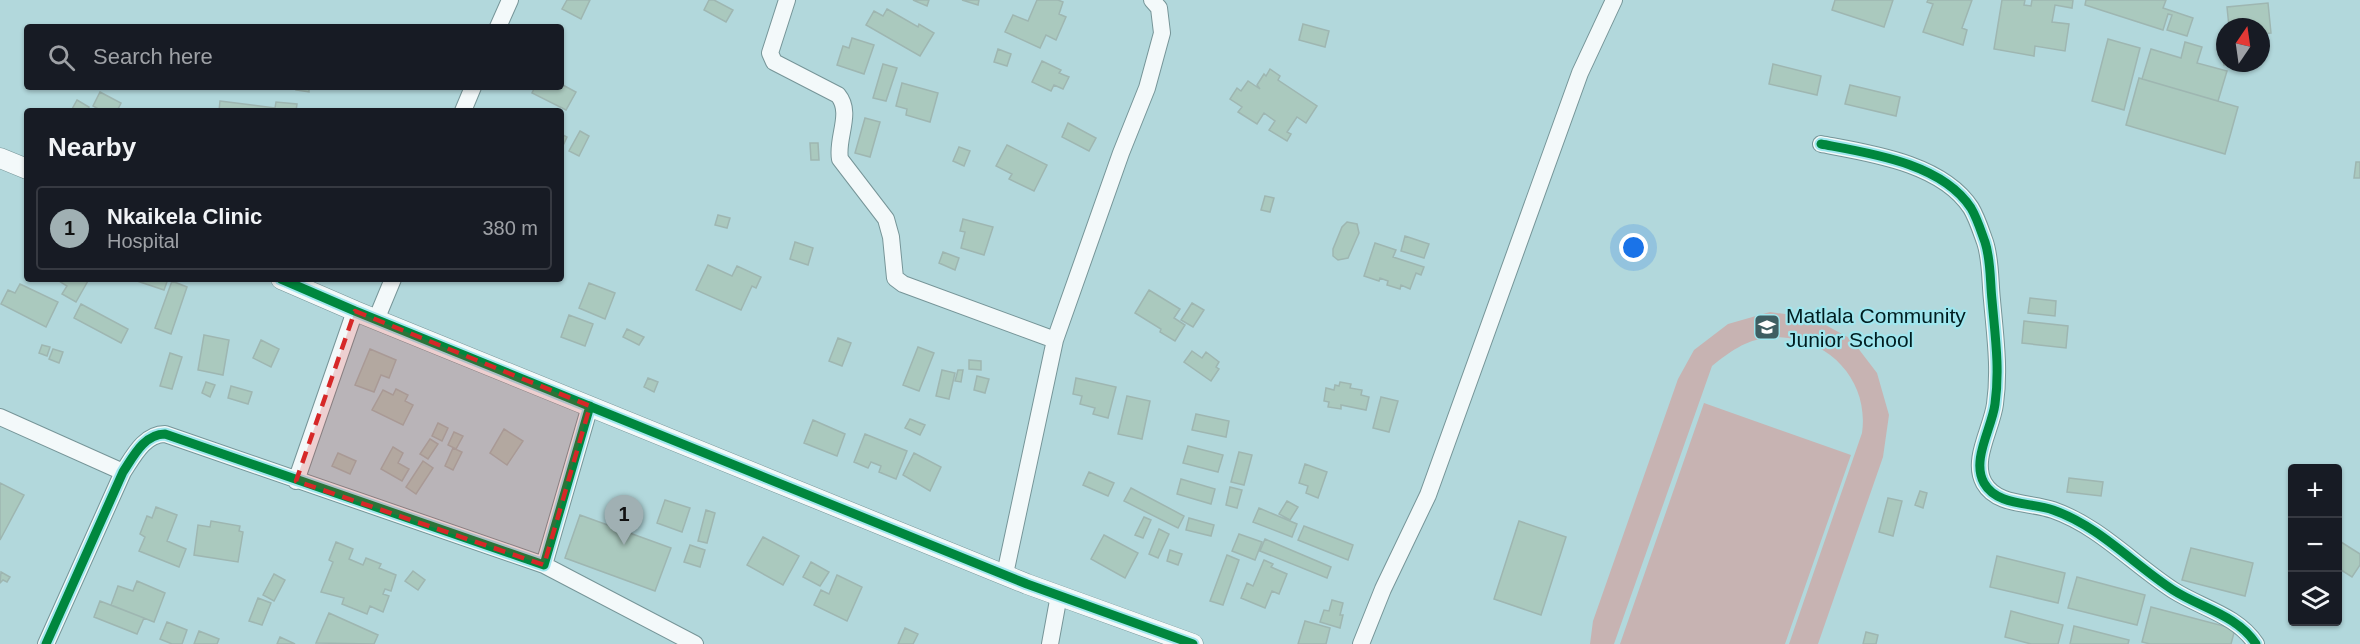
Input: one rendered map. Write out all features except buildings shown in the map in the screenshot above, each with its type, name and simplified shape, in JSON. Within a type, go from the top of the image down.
[{"type":"street","points":[[499,24],[510,0]]},
{"type":"street","points":[[787,0],[770,53],[771,58],[774,62],[838,95],[844,102],[845,110],[838,149],[840,159],[886,219],[891,237],[896,278],[903,284],[1054,340]]},
{"type":"street","points":[[1361,644],[1383,589],[1428,495],[1580,73],[1614,0]]},
{"type":"street","points":[[1005,574],[1054,340],[1121,153],[1147,88],[1162,33],[1159,3]]},
{"type":"street","points":[[464,108],[472,90]]},
{"type":"street","points":[[1821,144],[1870,154],[1923,170],[1951,186],[1971,208],[1986,244],[1998,362],[1995,405],[1980,458],[1979,473],[1993,495],[2052,510],[2072,519],[2128,554],[2172,590],[2240,626],[2256,644]]},
{"type":"street","points":[[3,165],[24,168]]},
{"type":"street","points":[[288,282],[376,320],[1005,574],[1192,644]]},
{"type":"street","points":[[376,320],[392,282]]},
{"type":"street","points":[[296,481],[355,311]]},
{"type":"street","points":[[544,565],[591,406]]},
{"type":"street","points":[[0,417],[123,472]]},
{"type":"street","points":[[46,644],[123,472],[138,449],[155,435],[165,434],[544,565],[695,644]]},
{"type":"street","points":[[1050,644],[1059,595]]},
{"type":"highlighted area","points":[[355,311],[590,406],[544,565],[296,481]]},
{"type":"shaded area","points":[[1770,312],[1813,318],[1851,339],[1877,373],[1889,415],[1883,457],[1818,644],[1789,644],[1862,433],[1863,415],[1854,383],[1834,358],[1805,342],[1774,337],[1745,344],[1712,366],[1614,644],[1590,644],[1593,621],[1678,379],[1694,350],[1728,324]]},
{"type":"shaded area","points":[[1704,403],[1851,455],[1785,644],[1620,644]]},
{"type":"cycle path","points":[[1821,144],[1882,156],[1923,170],[1942,180],[1958,193],[1973,212],[1988,256],[1996,352],[1995,404],[1980,464],[1984,483],[1990,490],[2005,500],[2044,507],[2086,526],[2173,590],[2229,619],[2248,634],[2256,644]]},
{"type":"cycle path","points":[[288,282],[1027,584],[1193,644]]},
{"type":"cycle path","points":[[46,644],[123,472],[135,453],[151,438],[165,434],[544,565],[590,406]]},
{"type":"place","name":"Matlala Community Junior School","points":[[1767,327]]},
{"type":"place","name":"Nkaikela Clinic","points":[[624,545]]}]
